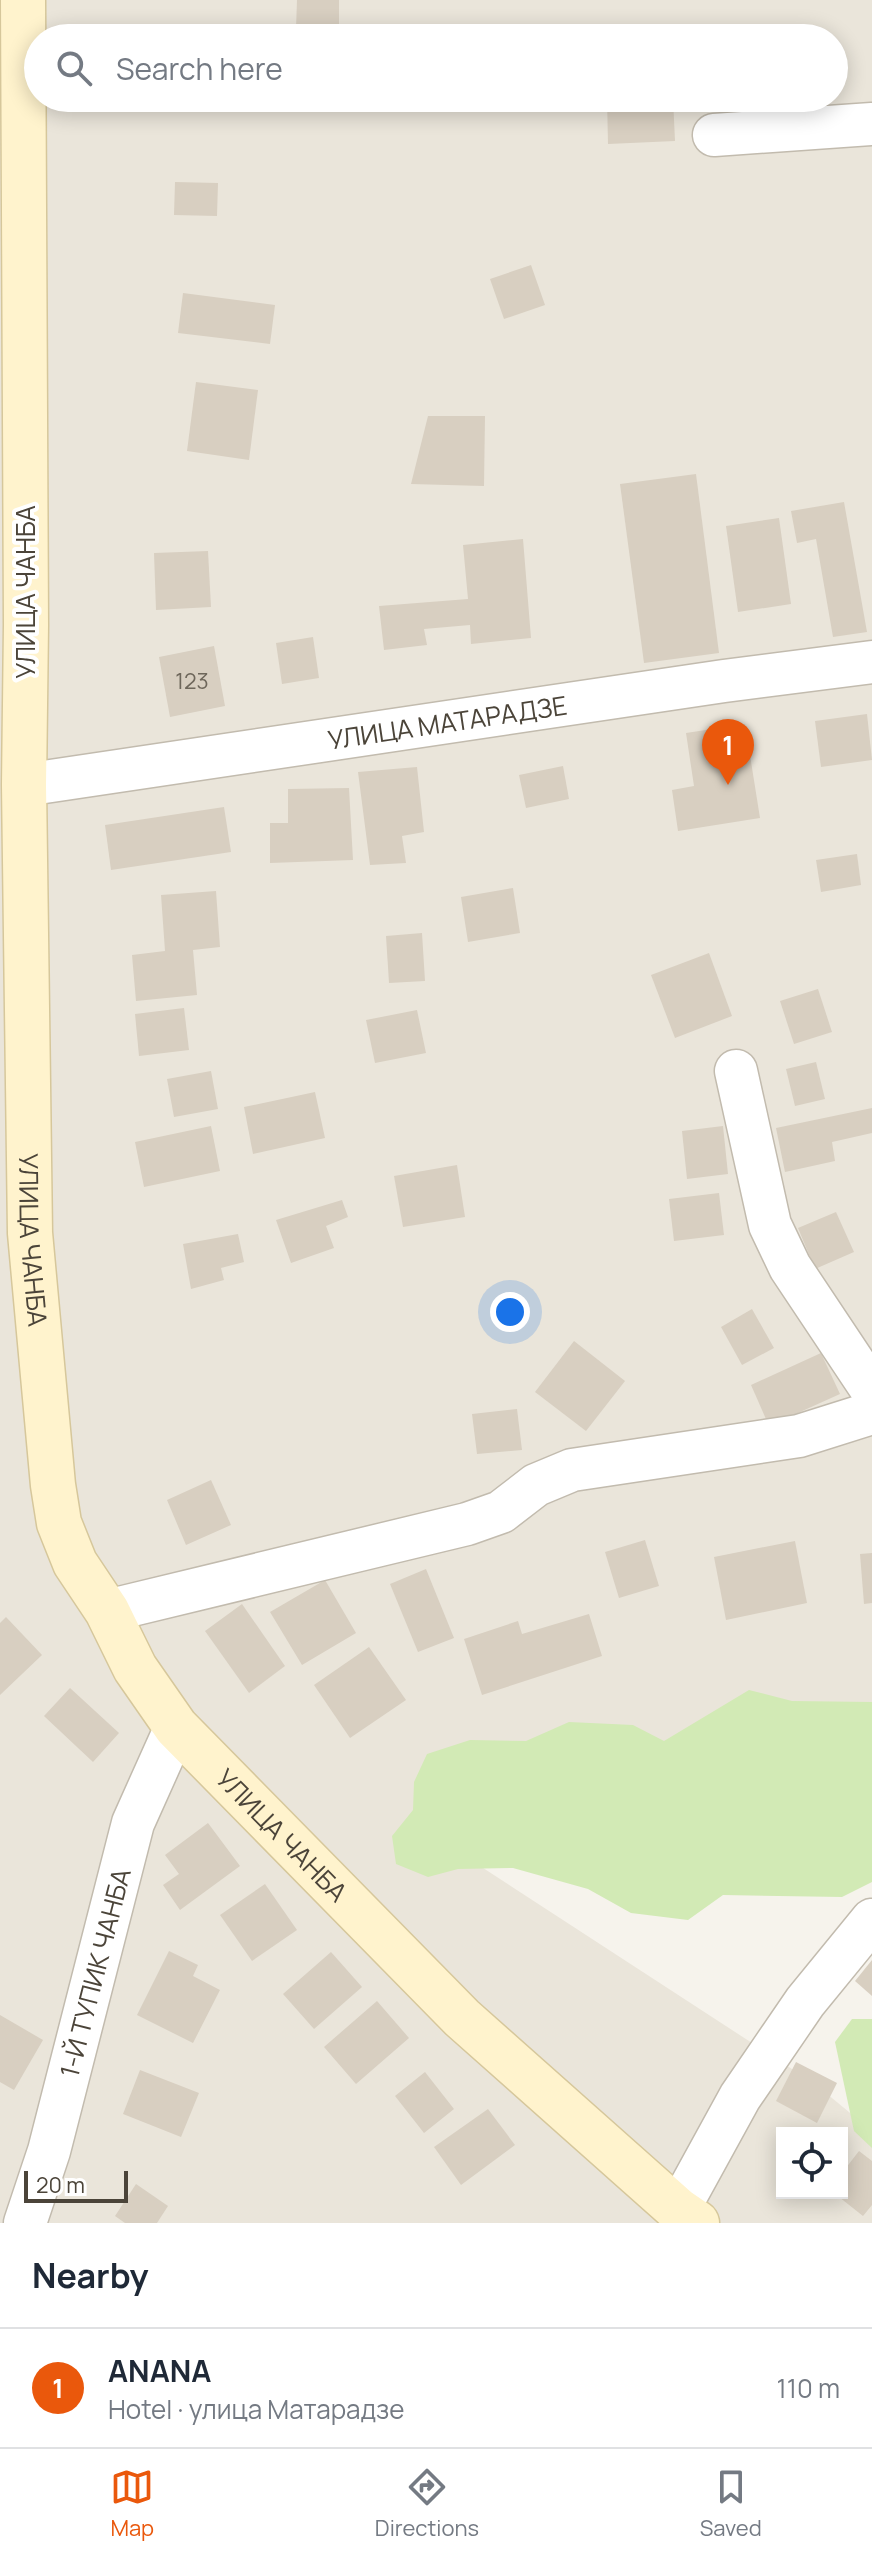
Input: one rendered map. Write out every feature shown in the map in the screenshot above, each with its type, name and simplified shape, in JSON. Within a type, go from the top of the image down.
[{"type":"street","name":"УЛИЦА ЧАНБА","points":[[23,0],[13,624],[24,785],[30,1233],[59,1523],[75,1563],[107,1611],[135,1668],[176,1727],[462,2018],[688,2217]]},
{"type":"street","points":[[714,135],[872,124]]},
{"type":"street","name":"УЛИЦА МАТАРАДЗЕ","points":[[24,785],[724,681],[872,662]]},
{"type":"street","points":[[736,1071],[770,1225],[790,1267],[872,1390]]},
{"type":"street","points":[[107,1611],[467,1524],[501,1512],[536,1485],[572,1470],[799,1436],[872,1413]]},
{"type":"street","name":"1-Й ТУПИК ЧАНБА","points":[[25,2223],[49,2151],[133,1823],[176,1727]]},
{"type":"street","points":[[688,2217],[748,2085],[805,2002],[872,1920]]},
{"type":"shaded area","points":[[0,0],[872,0],[872,1821],[457,1851],[815,2084],[872,2131],[872,2223],[0,2223]]},
{"type":"green space","points":[[749,1690],[792,1701],[872,1702],[872,1882],[842,1897],[723,1895],[688,1920],[631,1913],[588,1889],[513,1868],[458,1869],[428,1877],[396,1864],[392,1836],[413,1810],[414,1782],[427,1754],[470,1740],[526,1741],[569,1722],[633,1725],[664,1741]]},
{"type":"green space","points":[[852,2019],[872,2019],[872,2148],[854,2131],[835,2042]]},
{"type":"building","points":[[297,0],[339,0],[339,24],[296,24]]},
{"type":"building","points":[[607,112],[674,112],[675,141],[608,144]]},
{"type":"building","points":[[175,182],[218,183],[217,216],[174,215]]},
{"type":"building","points":[[531,265],[545,305],[504,319],[490,279]]},
{"type":"building","points":[[183,293],[275,305],[270,344],[178,333]]},
{"type":"building","points":[[196,382],[258,390],[249,460],[187,451]]},
{"type":"building","points":[[428,416],[485,416],[484,486],[411,484]]},
{"type":"building","points":[[696,474],[719,653],[644,663],[620,484]]},
{"type":"building","points":[[844,502],[867,632],[833,637],[816,539],[797,543],[791,511]]},
{"type":"building","points":[[779,518],[791,604],[738,612],[726,526]]},
{"type":"building","points":[[523,539],[531,638],[471,644],[470,625],[424,629],[427,645],[384,650],[379,606],[468,599],[463,545]]},
{"type":"building","points":[[208,551],[211,607],[156,610],[154,553]]},
{"type":"building","points":[[313,637],[319,678],[282,684],[276,643]]},
{"type":"building","points":[[214,646],[225,706],[170,717],[159,657]]},
{"type":"building","points":[[867,714],[872,760],[821,767],[815,721]]},
{"type":"building","points":[[745,724],[760,818],[678,831],[672,790],[694,786],[686,733]]},
{"type":"building","points":[[563,766],[569,799],[526,808],[519,775]]},
{"type":"building","points":[[417,767],[424,832],[402,836],[406,863],[370,865],[358,772]]},
{"type":"building","points":[[349,788],[353,860],[270,863],[270,823],[288,823],[288,789]]},
{"type":"building","points":[[224,807],[231,852],[111,870],[105,825]]},
{"type":"building","points":[[857,854],[861,885],[821,892],[816,860]]},
{"type":"building","points":[[513,888],[520,933],[468,942],[461,897]]},
{"type":"building","points":[[216,891],[220,947],[193,950],[197,995],[136,1001],[132,955],[165,951],[161,895]]},
{"type":"building","points":[[422,933],[425,981],[389,983],[386,936]]},
{"type":"building","points":[[709,953],[732,1016],[675,1038],[651,975]]},
{"type":"building","points":[[818,989],[832,1032],[794,1044],[780,1001]]},
{"type":"building","points":[[184,1008],[189,1050],[139,1056],[135,1014]]},
{"type":"building","points":[[417,1010],[426,1053],[375,1063],[366,1020]]},
{"type":"building","points":[[816,1062],[825,1099],[795,1106],[786,1069]]},
{"type":"building","points":[[211,1071],[218,1109],[174,1117],[167,1079]]},
{"type":"building","points":[[315,1092],[325,1138],[253,1154],[244,1107]]},
{"type":"building","points":[[872,1108],[872,1133],[832,1142],[835,1161],[785,1172],[776,1128]]},
{"type":"building","points":[[211,1126],[220,1171],[144,1187],[135,1142]]},
{"type":"building","points":[[723,1126],[728,1174],[687,1179],[682,1131]]},
{"type":"building","points":[[457,1165],[465,1217],[403,1227],[394,1176]]},
{"type":"building","points":[[719,1193],[724,1235],[674,1241],[669,1199]]},
{"type":"building","points":[[342,1200],[348,1217],[326,1226],[334,1248],[291,1263],[276,1220]]},
{"type":"building","points":[[836,1212],[854,1252],[815,1269],[798,1228]]},
{"type":"building","points":[[238,1234],[244,1262],[221,1268],[224,1280],[191,1289],[183,1244]]},
{"type":"building","points":[[752,1309],[774,1348],[742,1365],[721,1327]]},
{"type":"building","points":[[574,1341],[625,1381],[586,1431],[535,1392]]},
{"type":"building","points":[[821,1353],[840,1394],[769,1426],[751,1385]]},
{"type":"building","points":[[517,1409],[522,1450],[477,1454],[472,1414]]},
{"type":"building","points":[[211,1480],[231,1525],[186,1545],[167,1500]]},
{"type":"building","points":[[645,1540],[659,1586],[619,1598],[605,1552]]},
{"type":"building","points":[[795,1541],[807,1603],[726,1620],[714,1557]]},
{"type":"building","points":[[872,1553],[872,1603],[864,1604],[860,1554]]},
{"type":"building","points":[[426,1569],[454,1638],[418,1652],[390,1584]]},
{"type":"building","points":[[325,1580],[356,1633],[302,1665],[270,1612]]},
{"type":"building","points":[[242,1604],[285,1666],[249,1693],[205,1631]]},
{"type":"building","points":[[589,1614],[602,1656],[482,1695],[464,1639],[518,1621],[522,1634]]},
{"type":"building","points":[[6,1617],[42,1655],[0,1695],[0,1623]]},
{"type":"building","points":[[369,1647],[406,1700],[350,1738],[314,1685]]},
{"type":"building","points":[[70,1688],[119,1733],[93,1762],[44,1716]]},
{"type":"building","points":[[208,1823],[240,1866],[180,1910],[163,1885],[179,1874],[165,1855]]},
{"type":"building","points":[[265,1884],[297,1930],[252,1961],[220,1915]]},
{"type":"building","points":[[169,1951],[198,1965],[193,1976],[220,1990],[193,2043],[137,2015]]},
{"type":"building","points":[[331,1952],[362,1987],[314,2029],[283,1994]]},
{"type":"building","points":[[872,1960],[872,1996],[855,1981]]},
{"type":"building","points":[[377,2001],[409,2038],[356,2084],[324,2047]]},
{"type":"building","points":[[0,2015],[43,2040],[14,2090],[0,2082]]},
{"type":"building","points":[[796,2062],[837,2083],[817,2123],[776,2101]]},
{"type":"building","points":[[140,2070],[199,2093],[181,2137],[123,2114]]},
{"type":"building","points":[[425,2072],[454,2109],[424,2133],[395,2096]]},
{"type":"building","points":[[488,2109],[515,2145],[461,2185],[434,2147]]},
{"type":"building","points":[[859,2151],[872,2161],[872,2205],[863,2216],[842,2199],[848,2199],[848,2165]]},
{"type":"building","points":[[136,2184],[168,2206],[157,2223],[125,2223],[115,2216]]},
{"type":"place","name":"ANANA","points":[[728,785]]}]
